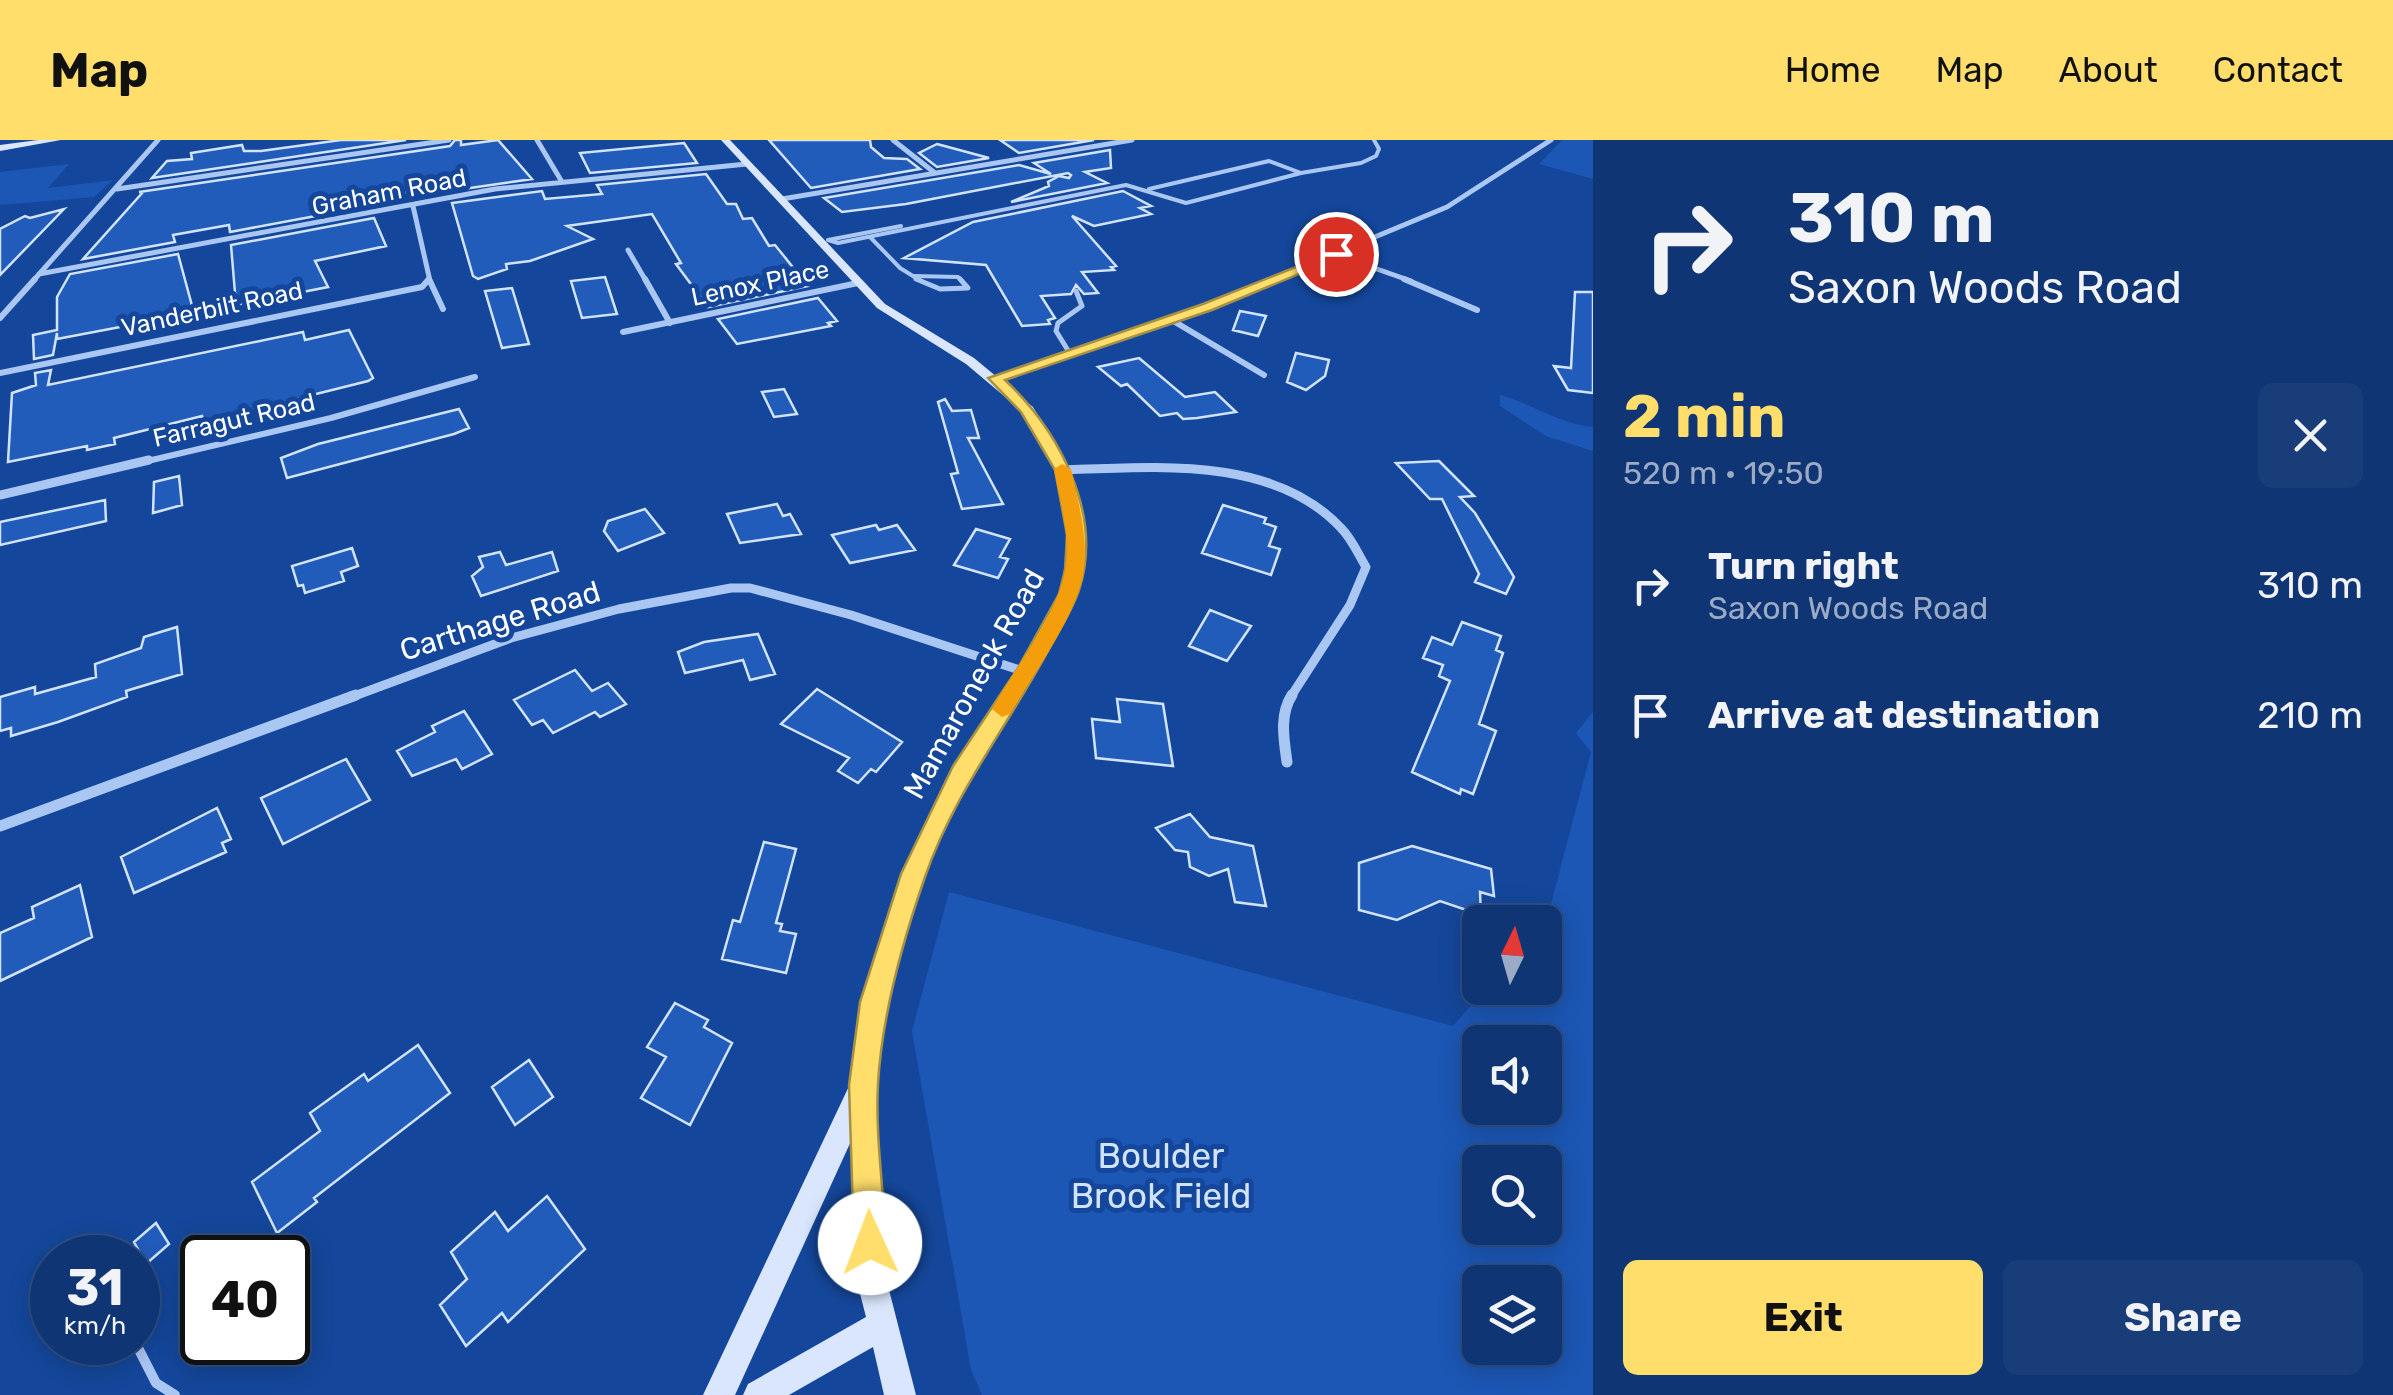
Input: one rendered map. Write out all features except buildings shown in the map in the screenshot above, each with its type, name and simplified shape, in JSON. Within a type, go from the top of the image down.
[{"type":"street","points":[[0,148],[56,140]]},
{"type":"street","points":[[0,318],[158,140]]},
{"type":"street","points":[[116,189],[449,140]]},
{"type":"street","points":[[537,140],[562,182]]},
{"type":"street","name":"Mamaroneck Road","points":[[725,140],[824,241],[858,283],[896,318],[995,378],[1028,410],[1063,470],[1076,535],[1075,570],[1069,594],[1026,672],[962,772],[913,874],[874,1002],[863,1085],[872,1282],[900,1395]]},
{"type":"street","points":[[892,140],[935,173]]},
{"type":"street","points":[[782,199],[1132,140]]},
{"type":"street","points":[[995,378],[1170,319],[1467,198],[1551,140]]},
{"type":"street","name":"Graham Road","points":[[39,274],[562,182],[748,164]]},
{"type":"street","points":[[414,206],[429,279],[443,309]]},
{"type":"street","name":"Lenox Place","points":[[628,250],[670,323]]},
{"type":"street","points":[[1336,254],[1444,293],[1477,310]]},
{"type":"street","name":"Vanderbilt Road","points":[[0,373],[422,286],[429,279]]},
{"type":"street","name":"Lenox Place","points":[[623,332],[858,283]]},
{"type":"street","points":[[1170,319],[1264,374]]},
{"type":"street","name":"Farragut Road","points":[[0,495],[331,418],[475,377]]},
{"type":"street","points":[[1063,470],[1237,473],[1286,489],[1324,510],[1347,533],[1366,567],[1350,605],[1286,704],[1283,734],[1288,762]]},
{"type":"street","name":"Carthage Road","points":[[0,826],[511,638],[619,609],[731,588],[750,588],[852,615],[1026,672]]},
{"type":"street","points":[[719,1395],[863,1085]]},
{"type":"street","points":[[760,1395],[881,1324]]},
{"type":"lane","points":[[1149,188],[1186,204],[1301,173],[1367,161],[1379,149],[1374,140]]},
{"type":"lane","points":[[824,241],[838,243],[1126,186],[1149,188],[1269,160],[1301,173]]},
{"type":"lane","points":[[824,241],[870,230],[916,226]]},
{"type":"lane","points":[[870,237],[885,258],[914,276],[944,290],[968,288],[958,276],[914,276]]},
{"type":"lane","points":[[1068,352],[1056,331],[1058,323],[1082,306],[1076,291]]},
{"type":"lane","points":[[146,1365],[156,1384],[175,1395]]},
{"type":"green space","points":[[1562,140],[1593,140],[1593,179],[1539,164]]},
{"type":"green space","points":[[69,164],[48,188],[113,180],[94,197],[0,205],[0,172]]},
{"type":"green space","points":[[1500,395],[1569,422],[1593,427],[1593,451],[1546,436],[1500,406]]},
{"type":"green space","name":"Boulder Brook Field","points":[[1593,712],[1593,1395],[982,1395],[971,1370],[912,1031],[949,892],[1453,1026],[1471,1005],[1562,1005],[1562,905],[1551,905],[1591,752],[1576,733]]},
{"type":"slow traffic","points":[[1002,709],[1069,594],[1075,570],[1076,535],[1062,469]]},
{"type":"route","points":[[870,1243],[863,1085],[874,1002],[913,874],[962,772],[1026,672],[1069,594],[1075,570],[1076,535],[1063,470],[1028,410],[995,378],[1208,307],[1336,254]]}]
